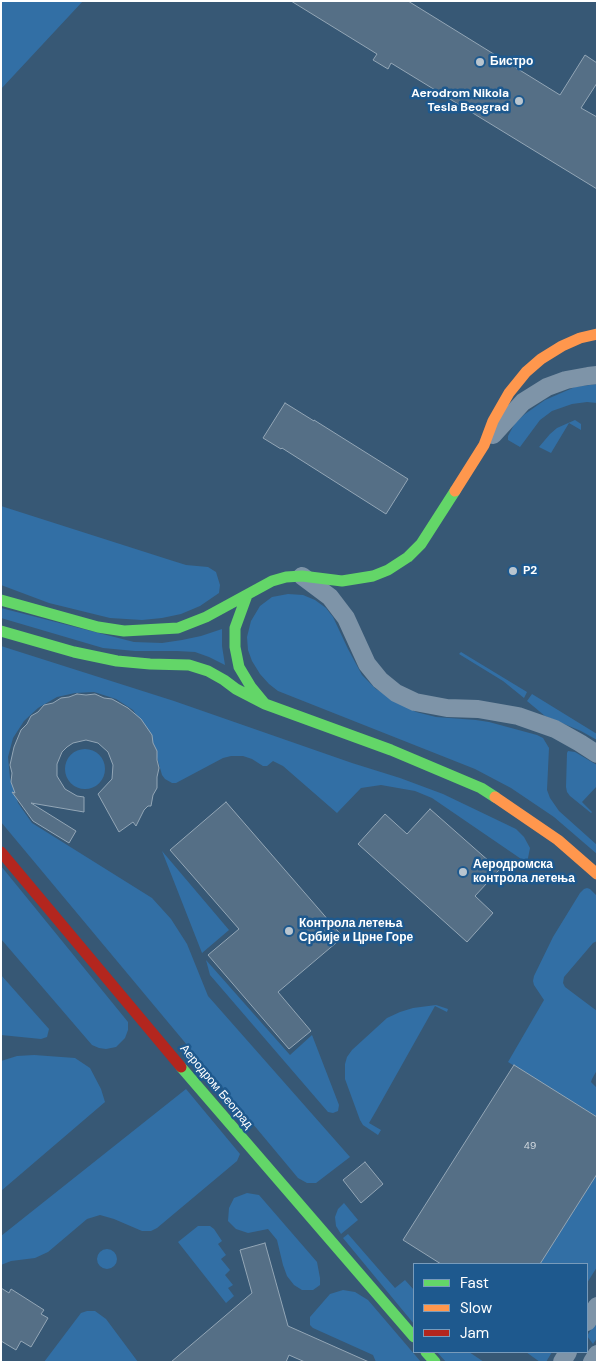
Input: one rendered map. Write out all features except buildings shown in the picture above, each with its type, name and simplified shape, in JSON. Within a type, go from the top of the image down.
[{"type":"street","points":[[484,445],[493,421],[509,393],[526,372],[562,346],[580,338],[597,334]]},
{"type":"street","points":[[1,600],[98,627],[124,631],[153,630],[178,628],[206,617],[272,580],[302,576],[342,582],[373,576],[388,570],[408,557],[421,544],[484,445],[523,402],[547,387],[566,380],[597,375]]},
{"type":"street","points":[[302,576],[330,597],[346,618],[367,664],[380,680],[396,693],[416,702],[447,708],[478,709],[518,716],[555,729],[597,754]]},
{"type":"street","points":[[248,595],[235,628],[235,647],[239,666],[251,687],[265,704]]},
{"type":"street","points":[[1,631],[74,652],[117,661],[189,665],[208,671],[236,689],[265,704],[391,750],[481,788],[558,840],[597,874]]},
{"type":"street","name":"Аеродром Београд","points":[[1,852],[195,1084],[413,1337]]},
{"type":"street","points":[[588,1320],[597,1306]]},
{"type":"street","points":[[592,1362],[597,1354]]},
{"type":"shaded area","points":[[1,1],[83,1],[1,89]]},
{"type":"shaded area","points":[[597,384],[597,403],[572,404],[552,411],[540,420],[520,447],[508,440],[508,436],[515,423],[545,400],[575,387]]},
{"type":"shaded area","points":[[575,420],[581,424],[581,430],[569,423],[551,453],[539,447],[557,428]]},
{"type":"shaded area","points":[[1,506],[186,565],[208,567],[216,572],[220,585],[219,593],[200,606],[181,614],[142,620],[110,618],[49,603],[1,585]]},
{"type":"shaded area","points":[[288,594],[303,595],[315,600],[326,608],[333,617],[362,675],[376,689],[416,712],[436,717],[489,722],[543,738],[549,748],[547,790],[550,798],[559,811],[597,845],[597,854],[554,817],[511,788],[475,769],[278,691],[269,684],[252,661],[248,650],[247,637],[251,621],[260,606],[272,597]]},
{"type":"shaded area","points":[[1,608],[134,642],[162,643],[201,636],[222,629],[225,665],[195,652],[135,651],[103,648],[1,618]]},
{"type":"shaded area","points":[[1,646],[174,701],[400,778],[443,794],[516,829],[524,837],[530,848],[527,863],[432,798],[415,791],[381,785],[361,788],[337,813],[283,766],[273,761],[267,766],[263,766],[243,756],[223,758],[176,783],[172,783],[162,775],[153,743],[133,710],[116,699],[94,692],[75,693],[57,697],[38,708],[24,721],[13,738],[8,757],[10,778],[18,803],[32,823],[152,898],[171,919],[187,944],[208,996],[350,1157],[316,1183],[307,1183],[298,1178],[1,822]]},
{"type":"shaded area","points":[[461,652],[527,692],[524,698],[503,681],[459,654]]},
{"type":"shaded area","points":[[532,694],[597,734],[597,740],[545,716],[527,701]]},
{"type":"shaded area","points":[[81,749],[89,749],[96,752],[102,758],[105,769],[102,780],[96,786],[89,789],[81,789],[74,786],[68,780],[65,773],[65,765],[68,758],[74,752]]},
{"type":"shaded area","points":[[568,751],[575,752],[597,765],[597,786],[582,802],[591,813],[567,792]]},
{"type":"shaded area","points":[[162,851],[229,930],[202,953]]},
{"type":"shaded area","points":[[1,866],[128,1022],[125,1038],[116,1047],[106,1049],[92,1045],[1,939]]},
{"type":"shaded area","points":[[587,888],[597,896],[597,941],[593,943],[564,977],[563,983],[565,987],[597,1011],[597,1070],[591,1082],[597,1088],[597,1117],[508,1062],[544,1000],[534,985],[534,976],[553,937],[580,893]]},
{"type":"shaded area","points":[[206,960],[290,1055],[312,1035],[339,1105],[338,1111],[328,1112],[210,975]]},
{"type":"shaded area","points":[[1,975],[49,1029],[47,1037],[41,1039],[1,1035]]},
{"type":"shaded area","points":[[436,1005],[448,1009],[447,1012],[435,1006],[369,1123],[381,1130],[378,1135],[363,1125],[360,1120],[345,1079],[347,1057],[352,1050],[387,1018],[413,1008]]},
{"type":"shaded area","points":[[34,1055],[75,1058],[90,1068],[101,1089],[105,1102],[1,1191],[1,1061],[17,1056]]},
{"type":"shaded area","points":[[186,1089],[240,1154],[237,1161],[151,1231],[142,1231],[100,1215],[87,1219],[48,1252],[35,1258],[11,1261],[1,1265],[1,1236]]},
{"type":"shaded area","points":[[597,1174],[597,1267],[588,1281],[588,1263],[541,1263]]},
{"type":"shaded area","points":[[247,1193],[259,1195],[317,1262],[320,1285],[313,1290],[302,1290],[294,1285],[287,1276],[277,1240],[268,1229],[248,1233],[236,1229],[228,1221],[229,1208],[234,1198]]},
{"type":"shaded area","points":[[344,1203],[358,1220],[341,1234],[336,1226],[335,1217],[338,1209]]},
{"type":"shaded area","points":[[198,1226],[210,1226],[222,1241],[218,1244],[226,1255],[221,1259],[230,1270],[225,1275],[233,1285],[228,1288],[234,1296],[226,1303],[178,1242]]},
{"type":"shaded area","points":[[348,1234],[395,1288],[405,1280],[413,1289],[413,1323],[343,1238]]},
{"type":"shaded area","points":[[103,1249],[111,1249],[117,1255],[117,1263],[111,1269],[103,1269],[97,1263],[97,1255]]},
{"type":"shaded area","points":[[343,1290],[355,1292],[368,1300],[421,1362],[376,1362],[373,1355],[313,1328],[310,1325],[310,1317],[330,1294]]},
{"type":"shaded area","points":[[95,1311],[106,1319],[138,1362],[44,1362],[81,1313]]},
{"type":"shaded area","points":[[597,1320],[597,1338],[593,1344],[588,1334]]},
{"type":"shaded area","points":[[438,1353],[470,1353],[484,1362],[446,1362]]},
{"type":"shaded area","points":[[527,1353],[551,1353],[546,1362],[540,1362]]},
{"type":"traffic: fast","points":[[98,627],[124,631],[178,628],[206,617],[272,581],[286,577],[302,576],[342,581],[373,576],[388,570],[408,557],[421,544],[455,491]]},
{"type":"traffic: fast","points":[[247,595],[235,628],[235,647],[239,667],[251,687],[265,704],[391,750],[481,788],[495,797]]},
{"type":"traffic: fast","points":[[1,600],[98,627]]},
{"type":"traffic: fast","points":[[1,631],[74,652],[117,661],[189,665],[208,671],[236,689],[265,704]]},
{"type":"traffic: fast","points":[[181,1067],[413,1336]]},
{"type":"traffic: fast","points":[[427,1353],[435,1362]]},
{"type":"traffic: slow","points":[[455,491],[484,445],[493,421],[509,393],[526,372],[541,359],[562,346],[580,338],[597,334]]},
{"type":"traffic: slow","points":[[495,797],[558,840],[597,874]]},
{"type":"traffic: jam","points":[[1,852],[181,1067]]},
{"type":"place","name":"Бистро","points":[[480,62]]},
{"type":"place","name":"Aerodrom Nikola Tesla Beograd","points":[[519,101]]},
{"type":"place","name":"P2","points":[[513,571]]},
{"type":"place","name":"Аеродромска контрола летења","points":[[463,872]]},
{"type":"place","name":"Контрола летења Србије и Црне Горе","points":[[289,931]]}]
